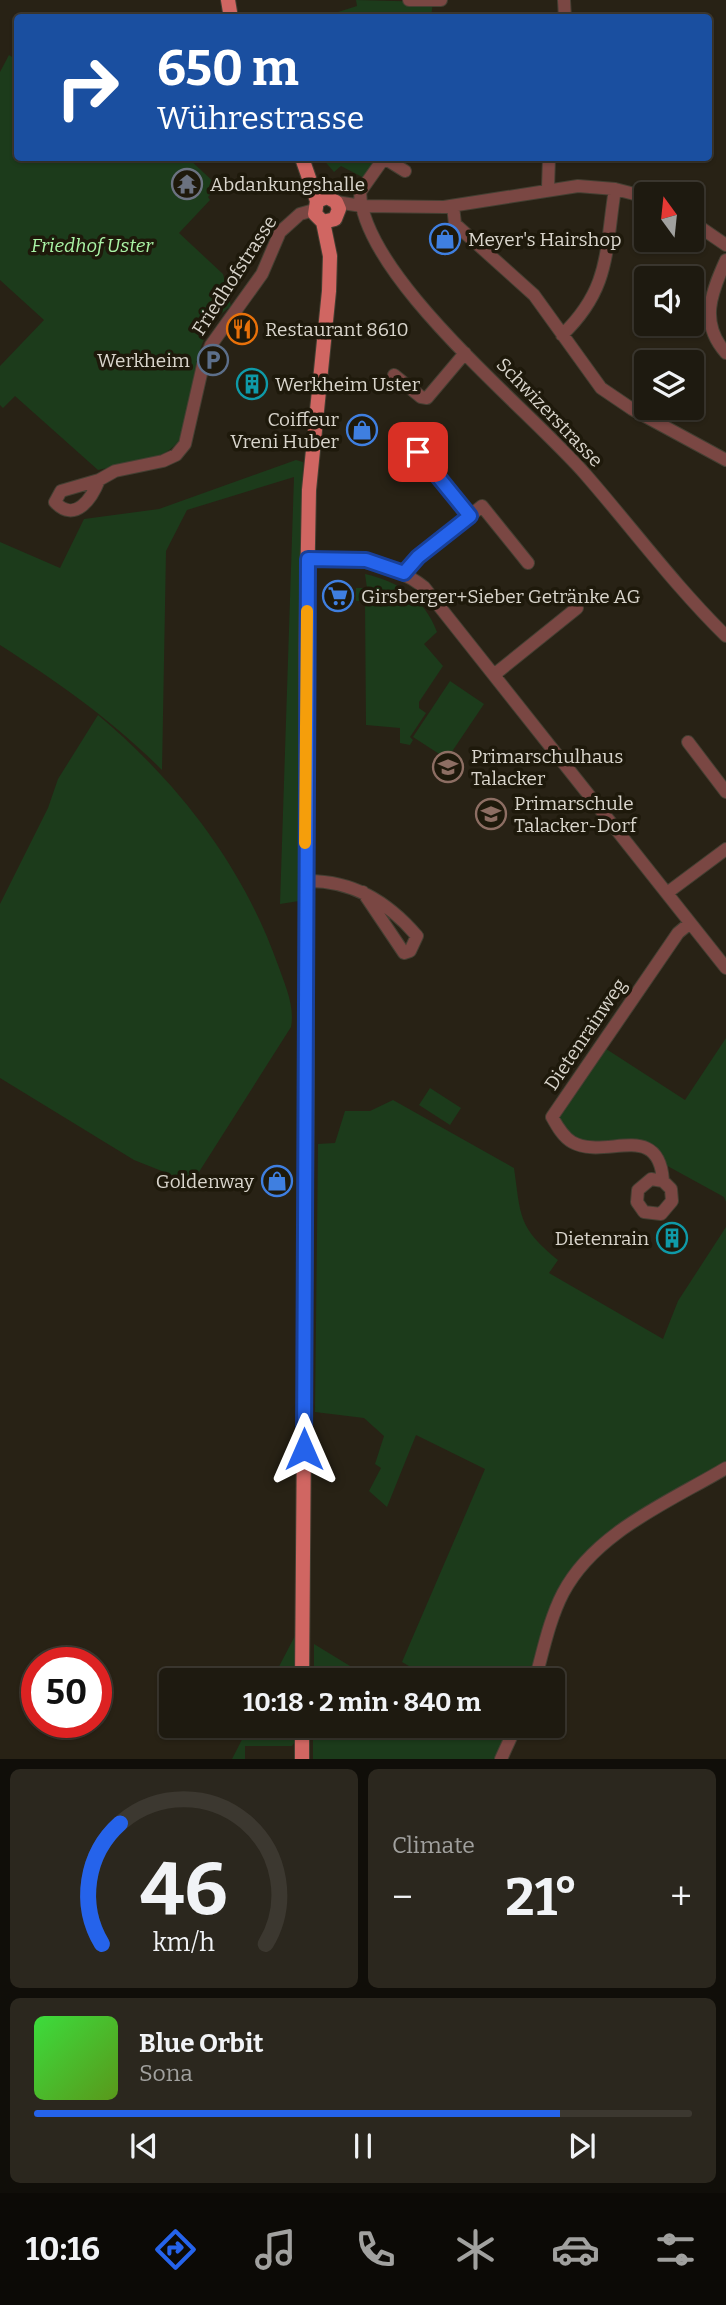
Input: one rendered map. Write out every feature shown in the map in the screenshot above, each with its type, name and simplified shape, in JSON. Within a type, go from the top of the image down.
[{"type":"main road","points":[[302,1668],[309,490],[330,256],[327,209],[305,163]]},
{"type":"main road","points":[[302,1738],[302,1759]]},
{"type":"street","points":[[409,0],[441,0]]},
{"type":"street","points":[[362,206],[360,192],[382,161]]},
{"type":"street","points":[[389,161],[405,171]]},
{"type":"street","points":[[548,188],[549,161]]},
{"type":"street","name":"Friedhofstrasse","points":[[99,480],[115,471],[163,461],[176,455],[185,444],[203,365],[211,345],[262,274],[280,232],[300,214],[362,206],[453,206],[548,188],[578,186],[615,188],[634,194]]},
{"type":"street","points":[[562,335],[587,309],[600,280],[615,188]]},
{"type":"street","name":"Schwizerstrasse","points":[[362,206],[367,227],[398,276],[426,313],[585,474],[652,557],[726,636]]},
{"type":"street","points":[[453,206],[456,223],[534,295],[595,382],[609,394],[726,460]]},
{"type":"street","points":[[704,230],[726,245]]},
{"type":"street","points":[[726,260],[708,313],[713,334],[726,353]]},
{"type":"street","points":[[394,375],[421,397],[427,398],[465,353]]},
{"type":"street","points":[[418,452],[470,516]]},
{"type":"street","points":[[404,573],[418,557],[482,506],[528,564]]},
{"type":"street","points":[[308,559],[366,560],[404,573],[440,604],[726,968]]},
{"type":"street","points":[[495,674],[577,608]]},
{"type":"street","points":[[688,742],[726,792]]},
{"type":"street","points":[[667,892],[726,849]]},
{"type":"street","points":[[305,881],[335,882],[363,892],[397,913],[416,936],[415,946],[404,953],[363,892]]},
{"type":"street","name":"Dietenrainweg","points":[[663,1181],[662,1163],[650,1150],[629,1144],[586,1148],[564,1135],[552,1117],[678,933],[690,923]]},
{"type":"street","points":[[538,1668],[561,1596],[582,1564],[614,1535],[726,1468]]},
{"type":"street","points":[[500,1759],[510,1738]]},
{"type":"green space","points":[[356,0],[433,2],[431,14],[332,14],[357,6]]},
{"type":"green space","name":"Friedhof Uster","points":[[9,55],[14,58],[14,161],[191,161],[218,186],[208,197],[210,200],[179,233],[223,274],[231,306],[214,322],[204,341],[197,361],[182,435],[174,446],[158,456],[98,470],[15,396],[3,408],[0,405],[0,366],[44,320],[0,280],[0,72]]},
{"type":"green space","points":[[325,161],[378,161],[366,179],[341,166],[334,172]]},
{"type":"green space","points":[[296,460],[303,462],[299,588],[299,901],[280,904],[294,477],[187,510],[166,551],[162,770],[84,703],[0,645],[0,542],[60,568],[84,519],[159,509]]},
{"type":"green space","points":[[365,574],[378,577],[409,593],[425,610],[437,632],[424,644],[443,666],[419,702],[419,708],[426,713],[410,737],[413,740],[410,745],[400,743],[400,728],[366,725],[365,601],[356,601],[356,588],[367,588]]},
{"type":"green space","points":[[450,681],[484,704],[447,759],[413,737]]},
{"type":"green space","points":[[98,715],[155,768],[181,797],[227,860],[263,929],[284,980],[290,1003],[291,1027],[192,1183],[134,1160],[0,1078],[0,904],[48,808],[58,779]]},
{"type":"green space","points":[[726,1038],[726,1202],[724,1197],[662,1163],[650,1150],[572,1142],[555,1112],[600,1045],[685,1100]]},
{"type":"green space","points":[[430,1088],[461,1108],[450,1125],[419,1105]]},
{"type":"green space","points":[[393,1100],[514,1168],[520,1210],[528,1229],[558,1260],[549,1273],[663,1339],[678,1301],[726,1227],[726,1468],[615,1535],[571,1579],[539,1668],[412,1668],[402,1662],[485,1469],[416,1435],[387,1507],[369,1491],[381,1468],[375,1464],[384,1436],[364,1418],[315,1412],[318,1144],[335,1143],[345,1111],[370,1111]]},
{"type":"green space","points":[[298,1630],[298,1668],[278,1668]]},
{"type":"green space","points":[[314,1644],[353,1668],[314,1668]]},
{"type":"green space","points":[[243,1738],[297,1738],[292,1746],[245,1746],[245,1759],[232,1759]]},
{"type":"green space","points":[[313,1738],[511,1738],[501,1759],[313,1759]]},
{"type":"slow traffic","points":[[305,843],[307,611]]},
{"type":"place","name":"Abdankungshalle","points":[[187,184]]},
{"type":"place","name":"Meyer's Hairshop","points":[[445,239]]},
{"type":"place","name":"Restaurant 8610","points":[[242,329]]},
{"type":"place","name":"Werkheim","points":[[213,360]]},
{"type":"place","name":"Werkheim Uster","points":[[252,384]]},
{"type":"place","name":"Coiffeur Vreni Huber","points":[[362,430]]},
{"type":"place","name":"Girsberger+Sieber Getränke AG","points":[[338,596]]},
{"type":"place","name":"Primarschulhaus Talacker","points":[[448,767]]},
{"type":"place","name":"Primarschule Talacker-Dorf","points":[[491,814]]},
{"type":"place","name":"Goldenway","points":[[277,1181]]},
{"type":"place","name":"Dietenrain","points":[[672,1238]]},
{"type":"route","points":[[304,1449],[307,1057],[305,703],[308,559],[366,560],[404,573],[418,557],[470,516],[418,452]]}]
